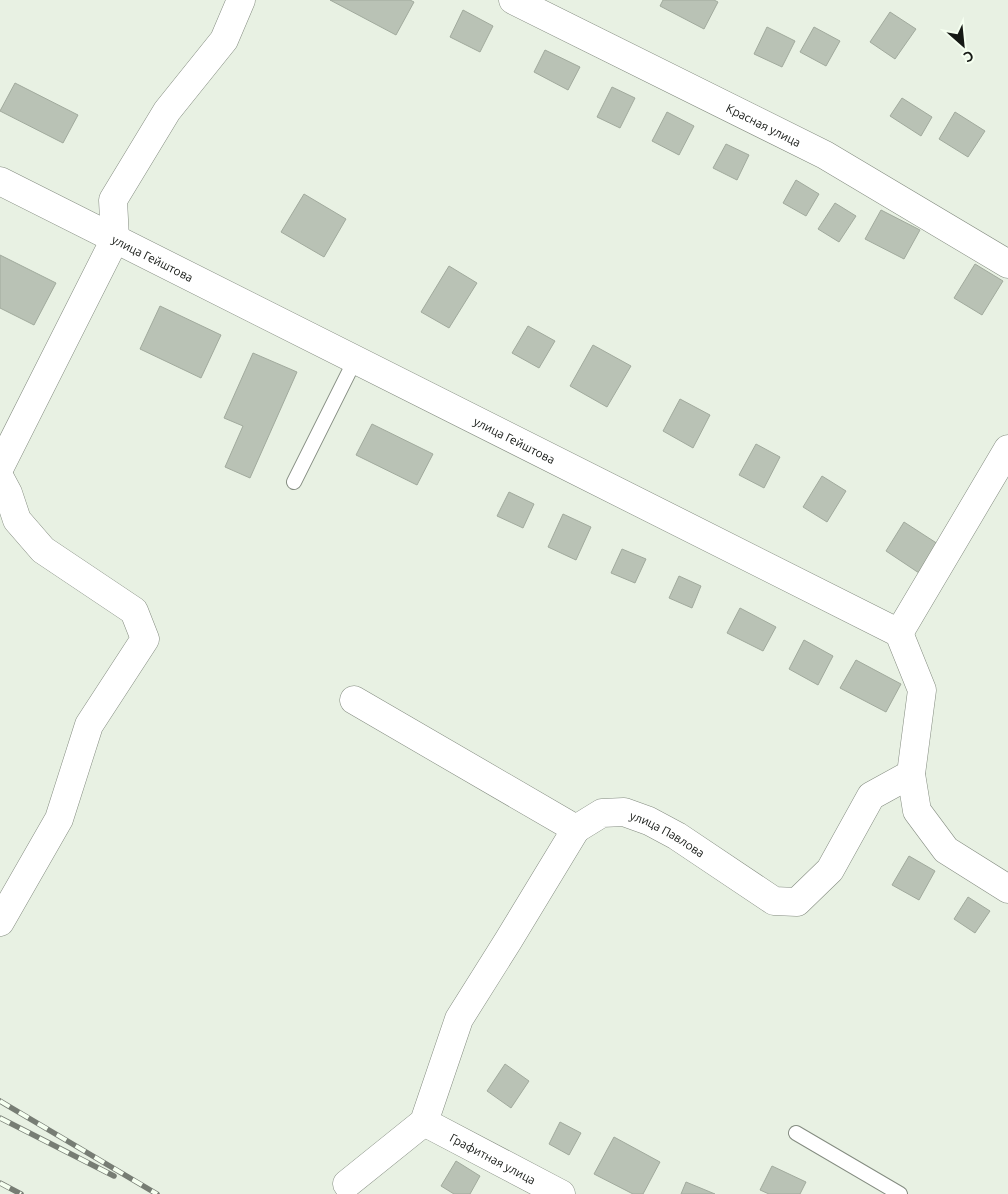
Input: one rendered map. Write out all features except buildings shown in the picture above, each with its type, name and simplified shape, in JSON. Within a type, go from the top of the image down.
[{"type":"street","points":[[0,467],[115,239],[113,200],[168,112],[224,40],[241,0]]},
{"type":"street","name":"Красная улица","points":[[513,0],[825,155],[1008,264]]},
{"type":"street","name":"улица Гейштова","points":[[0,181],[899,634]]},
{"type":"street","points":[[1008,449],[899,634],[922,690],[911,774],[917,811],[946,850],[1008,889]]},
{"type":"street","points":[[0,478],[8,493],[17,520],[43,550],[134,611],[145,639],[89,725],[59,819],[0,922]]},
{"type":"street","points":[[347,1184],[424,1122],[459,1019],[576,829],[354,700]]},
{"type":"street","name":"улица Павлова","points":[[576,829],[602,813],[624,812],[649,821],[677,836],[774,901],[797,902],[830,870],[871,796],[911,774]]},
{"type":"street","name":"Графитная улица","points":[[424,1122],[561,1194]]},
{"type":"lane","points":[[294,482],[355,360]]},
{"type":"lane","points":[[796,1133],[900,1194]]},
{"type":"railway","points":[[0,1101],[157,1194]]},
{"type":"railway","points":[[0,1118],[114,1176]]},
{"type":"railway","points":[[0,1183],[21,1194]]}]
